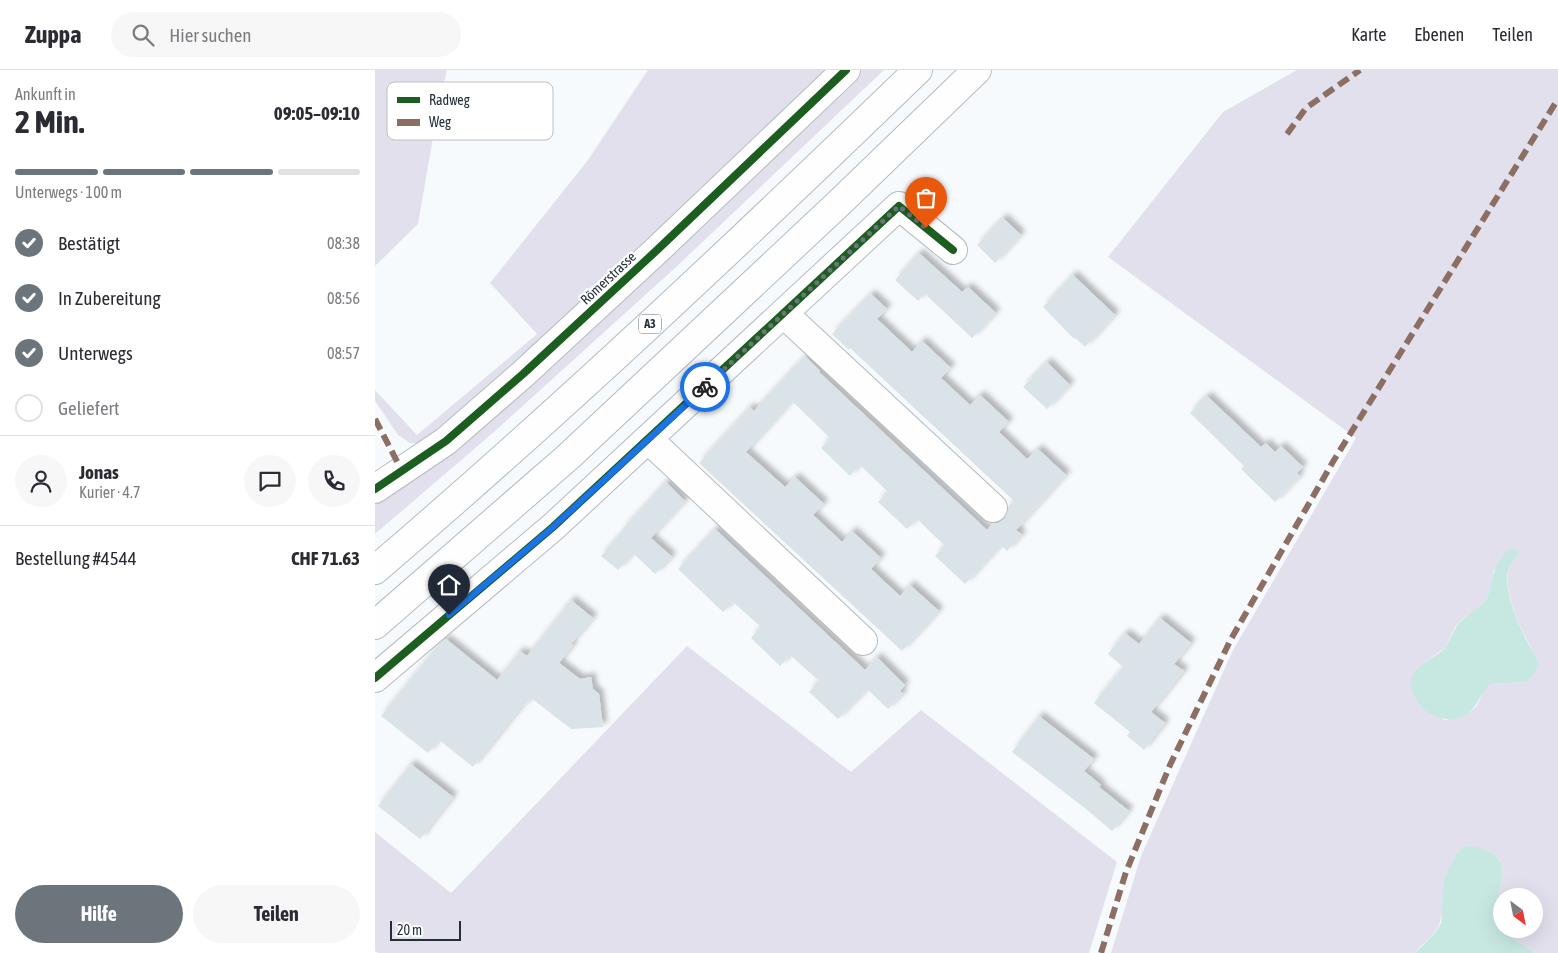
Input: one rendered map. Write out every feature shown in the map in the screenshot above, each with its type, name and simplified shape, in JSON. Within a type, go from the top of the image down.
[{"type":"main road","name":"Römerstrasse","points":[[375,489],[446,441],[523,374],[656,251],[846,70]]},
{"type":"main road","name":"A3","points":[[375,570],[652,323],[918,70]]},
{"type":"main road","points":[[375,625],[583,443],[810,231],[977,70]]},
{"type":"main road","points":[[375,678],[553,527],[899,206],[953,250]]},
{"type":"main road","points":[[784,314],[993,508]]},
{"type":"main road","points":[[648,439],[863,641]]},
{"type":"shaded area","points":[[375,70],[447,70],[444,82],[387,82],[387,140],[433,140],[418,224],[375,266]]},
{"type":"shaded area","points":[[648,70],[828,70],[542,341],[420,443],[410,443],[398,435],[375,401],[375,390],[417,435],[537,334],[490,283],[588,160]]},
{"type":"shaded area","points":[[862,70],[884,70],[675,268],[494,432],[375,534],[375,502],[666,258]]},
{"type":"shaded area","points":[[1297,70],[1558,70],[1558,953],[1535,953],[1512,938],[1543,938],[1543,888],[1500,888],[1503,867],[1496,855],[1441,915],[1435,932],[1415,953],[1111,953],[1141,856],[1232,652],[1356,438],[1108,257],[1223,112]],"holes":[[[1519,555],[1511,563],[1508,573],[1510,599],[1520,626],[1538,660],[1526,682],[1490,684],[1474,709],[1462,716],[1444,720],[1412,677],[1423,664],[1446,647],[1455,627],[1464,618],[1480,608],[1488,597],[1494,570]]]},
{"type":"shaded area","points":[[1511,548],[1518,550],[1519,555],[1511,563],[1508,572],[1509,593],[1520,627],[1537,658],[1536,669],[1526,682],[1490,684],[1472,709],[1464,716],[1449,719],[1434,716],[1417,701],[1411,688],[1412,676],[1423,664],[1444,649],[1458,625],[1485,601],[1497,565]]},
{"type":"shaded area","points":[[687,646],[851,772],[921,710],[1117,862],[1089,953],[378,953],[375,951],[375,832],[451,893]]},
{"type":"shaded area","points":[[1466,846],[1477,847],[1496,855],[1503,867],[1500,888],[1493,888],[1493,938],[1512,938],[1535,953],[1415,953],[1435,933],[1441,923],[1444,878],[1457,853]]},
{"type":"building","points":[[1003,218],[1021,235],[995,263],[977,245]]},
{"type":"building","points":[[919,253],[962,292],[968,287],[996,313],[972,338],[925,294],[918,301],[895,280]]},
{"type":"building","points":[[1073,275],[1115,315],[1085,347],[1074,339],[1043,307]]},
{"type":"building","points":[[871,294],[887,309],[877,319],[912,352],[922,341],[951,368],[941,378],[970,405],[980,395],[1009,422],[999,432],[1027,459],[1038,449],[1066,475],[1016,530],[1022,535],[1007,551],[1001,545],[965,584],[935,556],[945,546],[917,519],[907,529],[878,502],[888,492],[860,465],[850,476],[821,448],[830,438],[792,401],[746,452],[785,487],[795,477],[824,504],[813,515],[842,542],[852,531],[881,558],[871,569],[900,596],[910,585],[939,611],[902,651],[699,463],[750,407],[754,411],[805,356],[819,372],[987,530],[993,523],[998,523],[1004,519],[1008,512],[1008,507],[1014,501],[850,348],[849,350],[832,334]]},
{"type":"building","points":[[1047,362],[1070,385],[1047,409],[1023,387]]},
{"type":"building","points":[[1207,396],[1261,447],[1266,443],[1275,452],[1281,446],[1303,467],[1297,473],[1300,476],[1275,502],[1241,469],[1244,466],[1190,413]]},
{"type":"building","points":[[666,482],[685,501],[651,538],[672,557],[655,574],[633,553],[618,570],[601,556]]},
{"type":"building","points":[[715,529],[865,670],[877,657],[905,685],[900,691],[903,694],[888,709],[867,689],[838,719],[809,692],[819,681],[790,655],[780,666],[751,638],[761,627],[733,602],[723,612],[678,569]]},
{"type":"building","points":[[571,600],[593,618],[571,644],[573,645],[559,663],[580,679],[591,677],[593,689],[599,694],[603,727],[571,729],[531,698],[523,705],[473,767],[439,740],[428,753],[381,716],[438,645],[446,639],[497,680],[520,651],[527,656]]},
{"type":"building","points":[[1160,618],[1191,643],[1174,664],[1184,671],[1151,712],[1165,723],[1144,750],[1127,736],[1130,732],[1094,703],[1123,667],[1108,654],[1125,633],[1139,644]]},
{"type":"building","points":[[1039,716],[1094,759],[1084,771],[1101,785],[1099,787],[1129,811],[1112,831],[1012,752]]},
{"type":"building","points":[[411,764],[453,797],[420,839],[378,806]]},
{"type":"marked path","points":[[1287,134],[1306,108],[1360,70]]},
{"type":"marked path","points":[[1101,953],[1126,872],[1170,765],[1231,639],[1334,460],[1558,99]]},
{"type":"marked path","points":[[375,419],[402,471]]},
{"type":"cycle path","points":[[375,489],[446,441],[523,374],[656,251],[846,70]]},
{"type":"cycle path","points":[[375,678],[553,527],[899,206],[953,250]]},
{"type":"way so far","points":[[705,387],[899,206],[926,228]]},
{"type":"route","points":[[449,615],[553,527],[705,387]]}]
